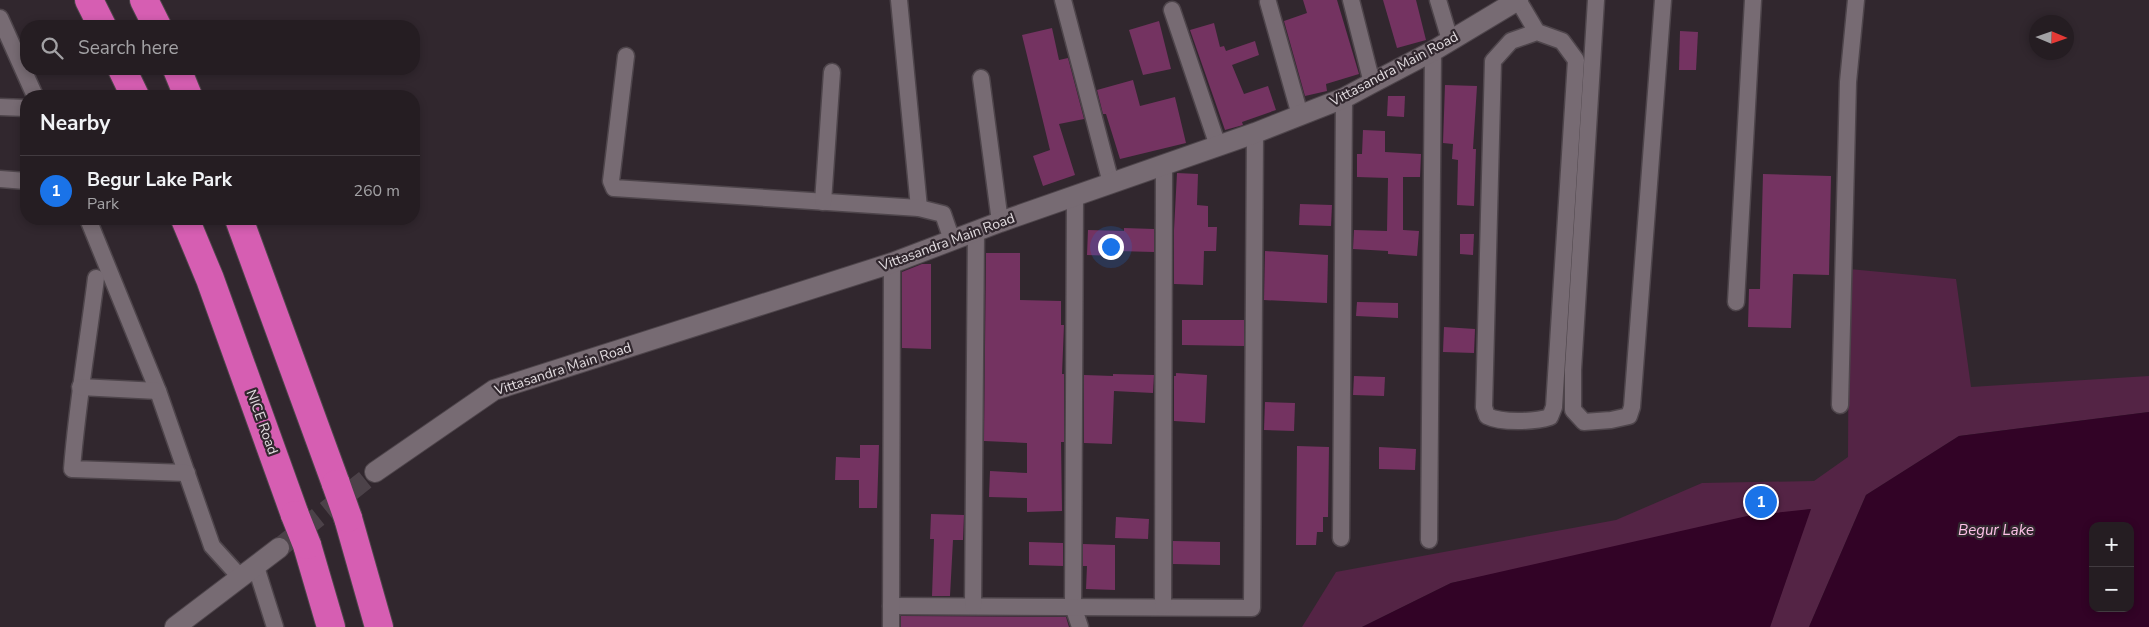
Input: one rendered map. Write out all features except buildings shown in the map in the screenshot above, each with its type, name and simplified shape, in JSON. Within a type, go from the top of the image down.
[{"type":"highway","points":[[89,0],[99,20]]},
{"type":"highway","points":[[144,0],[154,20]]},
{"type":"highway","points":[[125,75],[132,90]]},
{"type":"highway","points":[[179,75],[186,90]]},
{"type":"highway","name":"NICE Road","points":[[188,225],[210,278],[307,545],[331,627]]},
{"type":"highway","points":[[240,225],[348,518],[379,627]]},
{"type":"street","points":[[899,0],[919,208]]},
{"type":"street","points":[[1064,0],[1111,183]]},
{"type":"street","points":[[1351,0],[1372,83]]},
{"type":"street","points":[[1438,0],[1450,40]]},
{"type":"street","points":[[1518,0],[1537,32],[1562,41],[1576,60],[1554,408],[1550,417],[1541,420],[1495,420],[1488,416],[1484,407],[1492,61],[1511,41],[1537,32]]},
{"type":"street","name":"Vittasandra Main Road","points":[[375,472],[494,390],[892,262],[1000,222],[1255,133],[1344,98],[1432,51],[1518,0]]},
{"type":"street","points":[[1596,0],[1573,370],[1573,410],[1584,422],[1611,420],[1629,416],[1632,407],[1663,0]]},
{"type":"street","points":[[1736,302],[1753,0]]},
{"type":"street","points":[[1840,405],[1848,82],[1856,0]]},
{"type":"street","points":[[1268,2],[1300,115]]},
{"type":"street","points":[[1172,10],[1218,146]]},
{"type":"street","points":[[0,18],[20,63]]},
{"type":"street","points":[[1429,540],[1432,51]]},
{"type":"street","points":[[626,56],[610,181],[614,188],[919,208],[943,214],[952,240]]},
{"type":"street","points":[[823,202],[832,72]]},
{"type":"street","points":[[26,75],[32,90]]},
{"type":"street","points":[[981,78],[1000,222]]},
{"type":"street","points":[[1340,538],[1344,98]]},
{"type":"street","points":[[0,107],[20,108]]},
{"type":"street","points":[[891,606],[1163,606],[1252,608],[1255,133]]},
{"type":"street","points":[[1163,606],[1164,165]]},
{"type":"street","points":[[0,179],[20,181]]},
{"type":"street","points":[[1075,196],[1073,606],[1080,627]]},
{"type":"street","points":[[90,225],[158,391],[212,546],[248,572],[275,627]]},
{"type":"street","points":[[973,606],[976,231]]},
{"type":"street","points":[[891,627],[892,262]]},
{"type":"street","points":[[96,278],[87,353],[80,387],[72,469],[187,473]]},
{"type":"street","points":[[80,387],[158,391]]},
{"type":"street","points":[[175,627],[279,548]]},
{"type":"shaded area","points":[[1849,269],[1956,279],[1971,387],[2149,376],[2149,412],[1959,436],[1866,495],[1809,627],[1770,627],[1810,509],[1451,583],[1362,627],[1302,627],[1336,572],[1616,520],[1702,483],[1814,481],[1848,457]]},
{"type":"water","name":"Begur Lake","points":[[2149,412],[2149,627],[1809,627],[1866,495],[1959,436]]},
{"type":"water","points":[[1811,509],[1770,627],[1362,627],[1451,583],[1747,516]]},
{"type":"tunnel","points":[[279,548],[375,472]]},
{"type":"place","name":"Begur Lake Park","points":[[1761,502]]}]
